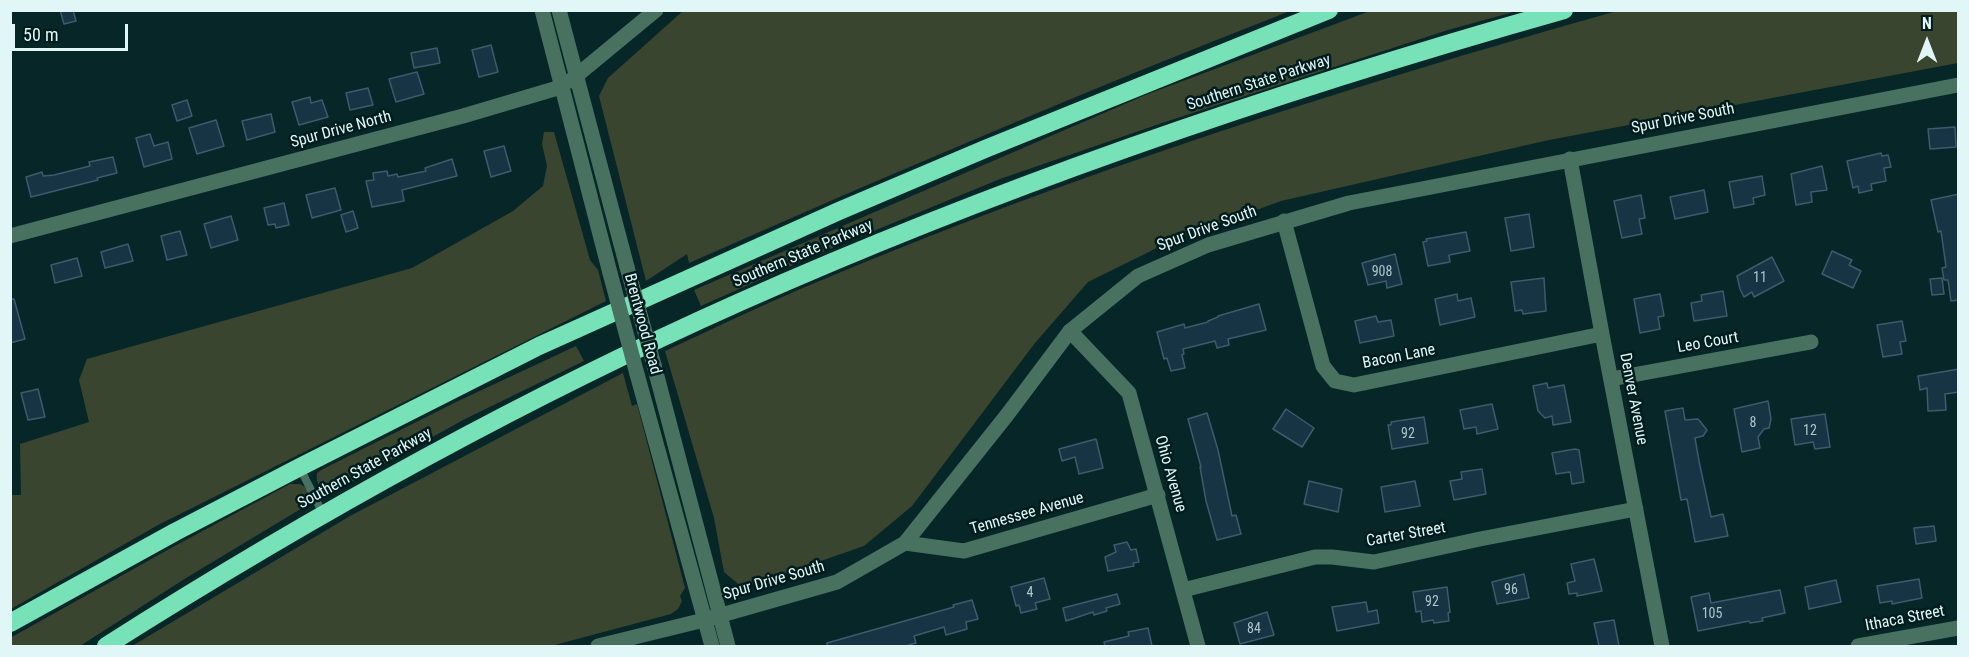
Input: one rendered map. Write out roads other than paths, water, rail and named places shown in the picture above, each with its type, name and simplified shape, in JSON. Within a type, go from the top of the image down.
[{"type":"highway","name":"Southern State Parkway","points":[[10,623],[175,532],[539,346],[839,211],[1007,140],[1329,10]]},
{"type":"highway","name":"Southern State Parkway","points":[[106,646],[323,514],[461,438],[741,301],[894,236],[1047,177],[1351,74],[1564,10]]},
{"type":"street","name":"Brentwood Road","points":[[542,10],[610,273],[712,646]]},
{"type":"street","name":"Brentwood Road","points":[[559,10],[728,646]]},
{"type":"street","name":"Spur Drive North","points":[[10,236],[463,116],[561,87],[578,76],[656,10]]},
{"type":"street","name":"Spur Drive South","points":[[598,646],[704,620],[837,582],[905,543],[1007,415],[1070,331],[1138,276],[1208,245],[1349,203],[1959,85]]},
{"type":"street","name":"Denver Avenue","points":[[1570,159],[1662,646]]},
{"type":"street","name":"Bacon Lane","points":[[1284,221],[1323,366],[1335,381],[1354,385],[1602,334]]},
{"type":"street","name":"Ohio Avenue","points":[[1070,331],[1129,393],[1198,646]]},
{"type":"street","name":"Leo Court","points":[[1611,379],[1811,342]]},
{"type":"street","name":"Tennessee Avenue","points":[[905,543],[964,551],[1158,495]]},
{"type":"street","name":"Carter Street","points":[[1183,590],[1315,557],[1374,562],[1636,509]]},
{"type":"street","name":"Ithaca Street","points":[[1858,646],[1959,627]]},
{"type":"lane","points":[[300,467],[323,514]]}]
